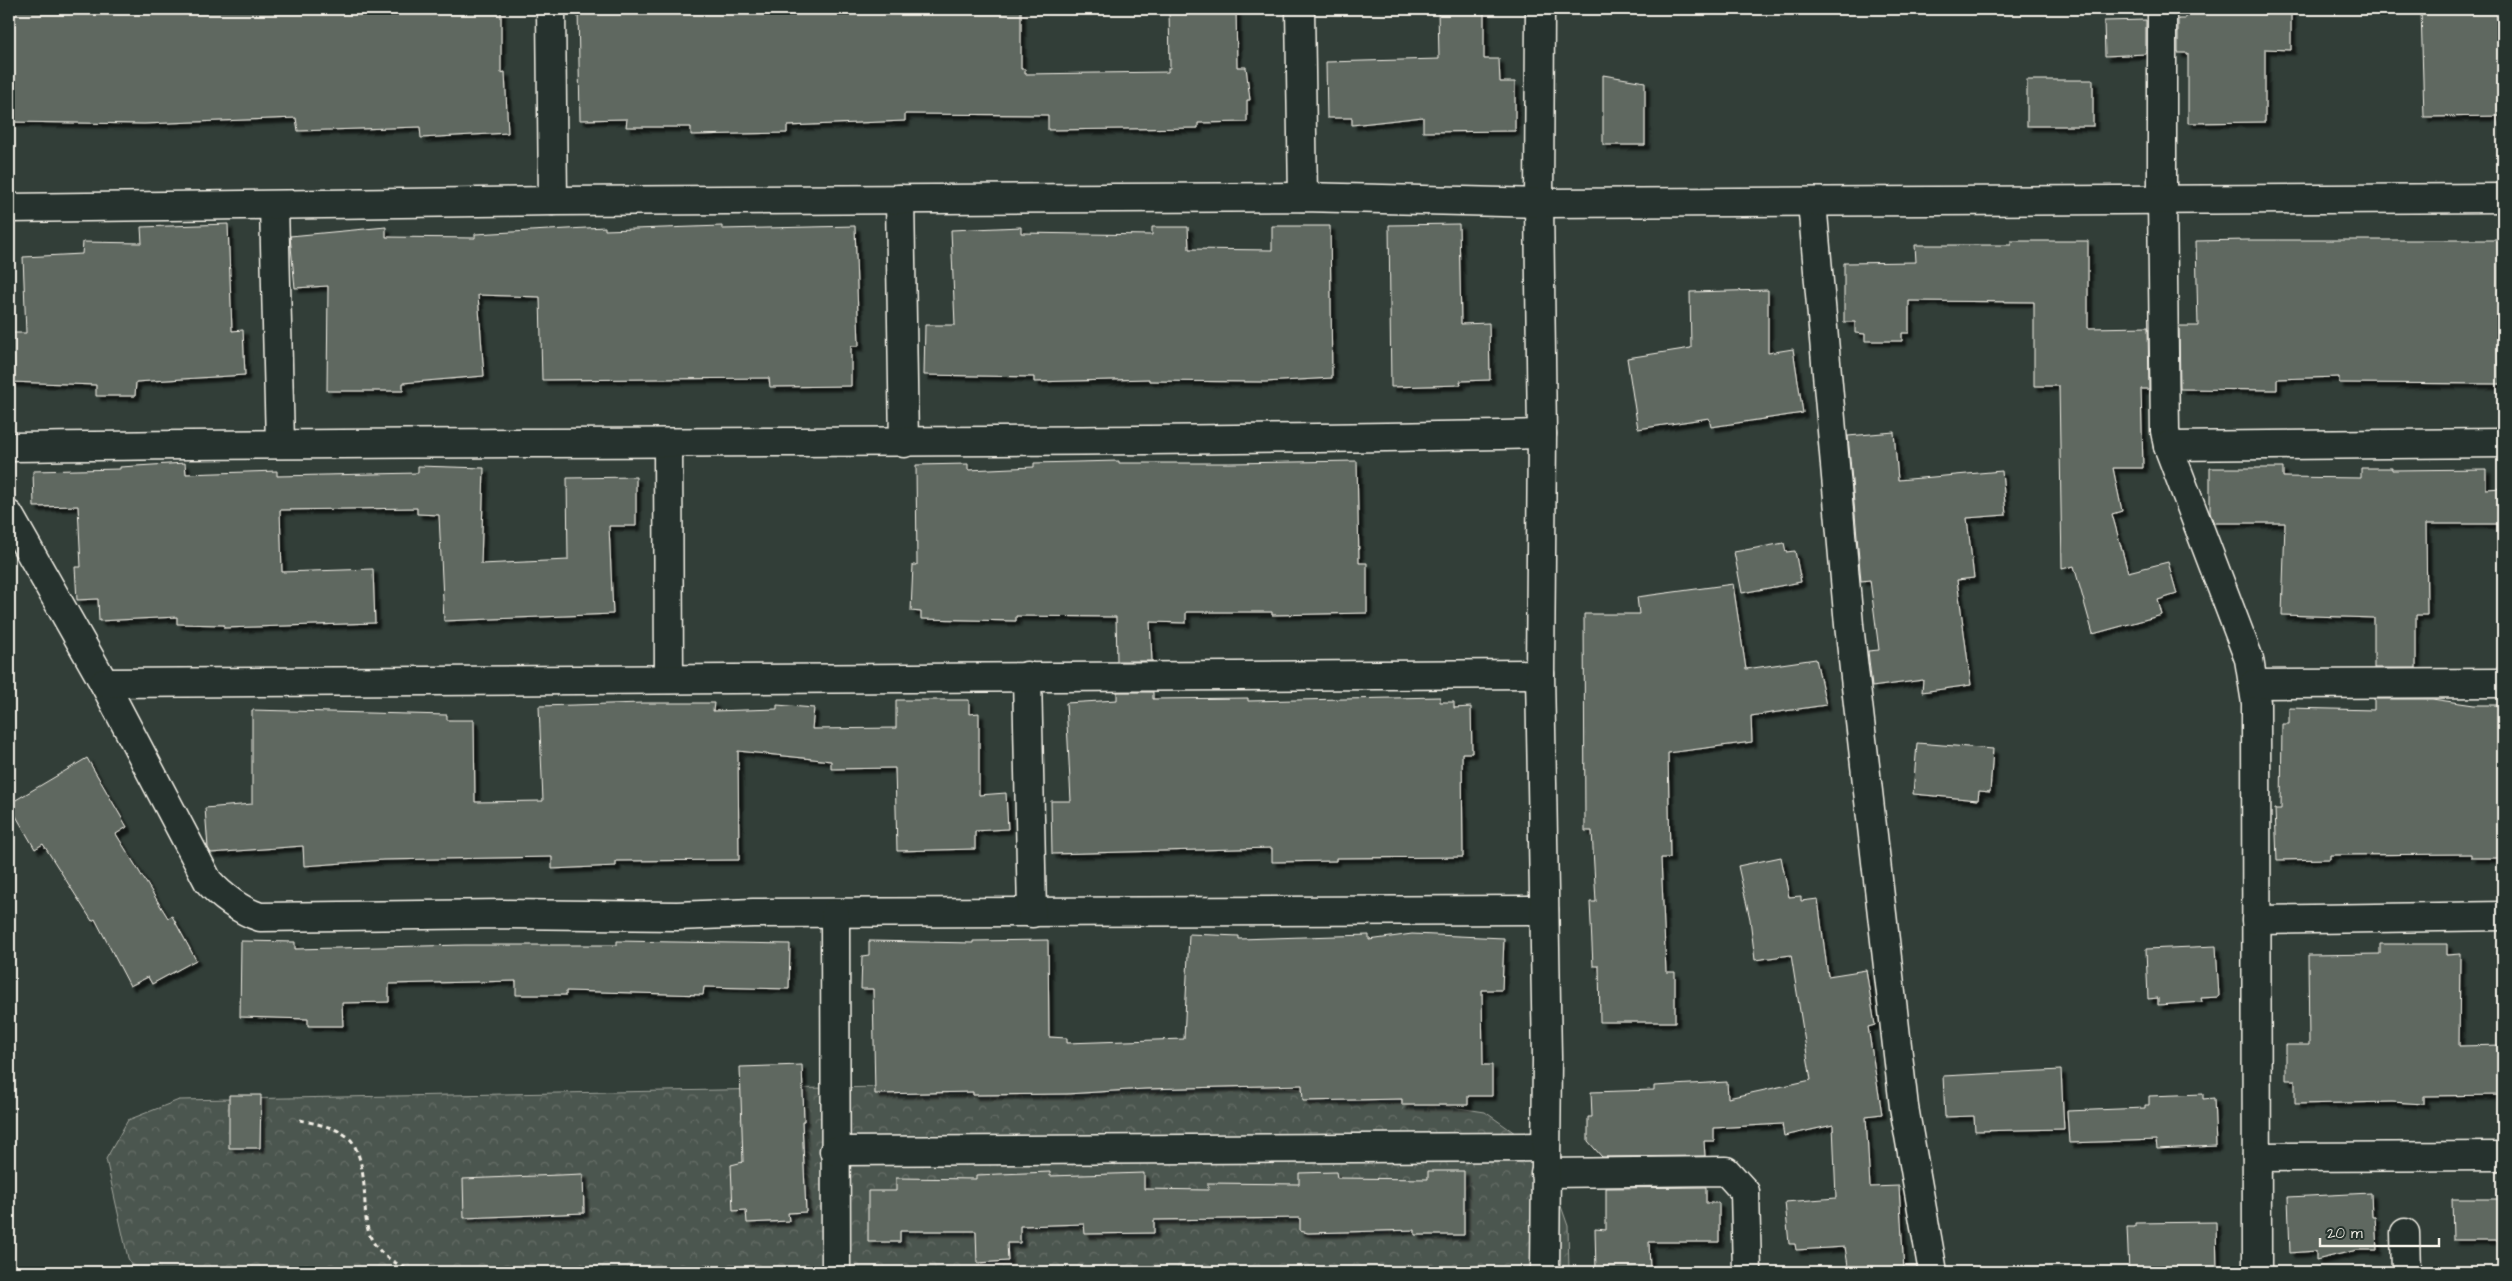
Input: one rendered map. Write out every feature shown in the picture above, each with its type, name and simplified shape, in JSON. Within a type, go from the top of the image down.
[{"type":"street","points":[[551,9],[553,201]]},
{"type":"street","points":[[1300,9],[1303,196]]},
{"type":"street","points":[[1540,9],[1539,203],[1542,434],[1540,674],[1547,1057],[1545,1272]]},
{"type":"street","points":[[2162,9],[2165,422],[2168,446],[2246,651],[2254,684],[2257,1272]]},
{"type":"street","points":[[9,208],[553,201],[1303,196],[1539,203],[2162,198],[2503,198]]},
{"type":"street","points":[[900,199],[904,443]]},
{"type":"street","points":[[1812,202],[1849,625],[1902,1097],[1933,1272]]},
{"type":"street","points":[[274,206],[280,443]]},
{"type":"street","points":[[9,447],[280,443],[904,443],[1254,440],[1542,434]]},
{"type":"street","points":[[668,443],[669,679]]},
{"type":"street","points":[[2168,446],[2503,443]]},
{"type":"street","points":[[9,515],[104,683],[208,882],[248,913],[260,917],[504,914],[667,916],[1544,910]]},
{"type":"street","points":[[104,683],[1540,674]]},
{"type":"street","points":[[1027,676],[1032,913]]},
{"type":"street","points":[[2254,684],[2503,683]]},
{"type":"street","points":[[835,914],[834,1151],[836,1272]]},
{"type":"street","points":[[2256,920],[2503,916]]},
{"type":"street","points":[[834,1151],[1545,1160],[1726,1170],[1745,1192],[1746,1272]]},
{"type":"street","points":[[2257,1157],[2503,1156]]},
{"type":"street","points":[[2405,1234],[2406,1272]]},
{"type":"path","points":[[300,1120],[327,1126],[350,1139],[358,1153],[362,1171],[363,1210],[369,1235],[376,1248],[386,1258],[414,1272]]},
{"type":"green space","points":[[1153,1082],[1301,1089],[1380,1096],[1485,1112],[1542,1152],[1568,1226],[1569,1272],[135,1272],[128,1258],[106,1159],[128,1120],[179,1100]]},
{"type":"building","points":[[10,9],[501,9],[501,73],[505,72],[508,133],[421,138],[420,127],[298,131],[296,118],[144,124],[9,122],[9,76],[13,76]]},
{"type":"building","points":[[578,9],[1021,9],[1021,69],[1025,69],[1025,74],[1168,72],[1168,68],[1170,68],[1169,9],[1236,9],[1237,67],[1246,67],[1250,100],[1247,100],[1247,122],[1198,123],[1198,128],[1048,130],[1048,115],[905,114],[905,121],[787,126],[787,133],[691,135],[691,127],[626,127],[627,119],[580,120]]},
{"type":"building","points":[[1438,9],[1484,9],[1484,59],[1499,59],[1500,82],[1515,82],[1515,131],[1423,132],[1423,117],[1352,125],[1352,118],[1327,118],[1326,62],[1439,59]]},
{"type":"building","points":[[2185,9],[2291,9],[2291,50],[2265,49],[2265,122],[2188,123],[2188,53],[2178,53],[2178,19],[2185,19]]},
{"type":"building","points":[[2421,9],[2497,9],[2497,19],[2503,19],[2503,116],[2424,117]]},
{"type":"building","points":[[2146,20],[2146,54],[2105,56],[2104,21]]},
{"type":"building","points":[[1603,75],[1645,82],[1645,145],[1603,145]]},
{"type":"building","points":[[2027,80],[2093,80],[2093,126],[2027,126]]},
{"type":"building","points":[[228,224],[232,331],[243,330],[245,375],[136,382],[135,396],[96,396],[96,385],[9,382],[9,333],[26,333],[23,257],[82,254],[83,242],[142,243],[141,227]]},
{"type":"building","points":[[1459,224],[1461,324],[1489,323],[1490,380],[1460,381],[1461,385],[1391,387],[1389,225]]},
{"type":"building","points":[[722,226],[722,229],[855,226],[859,346],[851,346],[851,386],[770,387],[769,378],[542,380],[540,297],[478,295],[484,376],[403,383],[403,391],[327,391],[328,286],[295,288],[290,236],[386,227],[386,237],[475,238],[475,234],[605,227],[605,230]]},
{"type":"building","points":[[1272,226],[1330,226],[1332,378],[1265,382],[1149,381],[1149,379],[1034,382],[1034,377],[924,375],[925,325],[955,325],[951,230],[1021,227],[1021,233],[1152,235],[1152,227],[1188,227],[1189,249],[1272,250]]},
{"type":"building","points":[[2503,240],[2503,384],[2339,383],[2339,377],[2277,379],[2277,390],[2180,389],[2179,326],[2198,326],[2196,241]]},
{"type":"building","points":[[2011,241],[2088,241],[2088,328],[2148,327],[2149,389],[2141,389],[2143,468],[2113,468],[2122,511],[2112,514],[2128,572],[2168,562],[2177,594],[2158,600],[2162,615],[2093,634],[2074,566],[2062,569],[2059,386],[2034,386],[2034,302],[1909,301],[1909,333],[1902,333],[1902,341],[1865,341],[1865,334],[1855,333],[1855,322],[1844,322],[1844,263],[1916,262],[1915,245],[2011,245]]},
{"type":"building","points":[[1768,290],[1768,353],[1793,349],[1803,413],[1711,427],[1709,418],[1638,429],[1627,358],[1691,348],[1690,292]]},
{"type":"building","points":[[1894,432],[1898,480],[2002,471],[2006,515],[1967,518],[1974,578],[1957,580],[1971,685],[1922,692],[1923,680],[1872,687],[1868,651],[1879,650],[1870,580],[1861,581],[1848,436]]},
{"type":"building","points":[[1119,461],[1119,463],[1230,463],[1357,461],[1359,563],[1367,563],[1367,613],[1272,615],[1272,612],[1186,612],[1186,623],[1150,622],[1152,661],[1117,661],[1116,617],[1016,616],[1016,621],[921,619],[921,612],[911,611],[913,565],[917,565],[916,465],[968,464],[968,470],[1034,467],[1034,463]]},
{"type":"building","points":[[185,463],[186,474],[277,471],[277,476],[418,473],[418,466],[484,468],[481,564],[568,560],[567,478],[636,477],[636,526],[609,526],[613,614],[444,621],[439,515],[417,514],[417,508],[280,510],[282,572],[373,569],[375,623],[224,628],[224,625],[177,624],[177,617],[99,621],[98,599],[77,600],[75,567],[81,567],[78,506],[34,507],[33,471],[120,469],[120,467]]},
{"type":"building","points":[[2210,468],[2283,468],[2283,477],[2361,478],[2361,468],[2392,468],[2392,470],[2486,469],[2486,489],[2503,488],[2503,524],[2426,524],[2427,615],[2416,615],[2416,668],[2374,668],[2374,618],[2282,615],[2285,523],[2214,523],[2210,513]]},
{"type":"building","points":[[1784,543],[1786,552],[1795,551],[1801,582],[1742,593],[1734,552]]},
{"type":"building","points":[[1733,584],[1746,669],[1816,659],[1826,705],[1751,716],[1752,742],[1668,753],[1670,858],[1661,858],[1666,972],[1675,972],[1675,1022],[1600,1022],[1599,966],[1593,966],[1590,902],[1596,902],[1592,831],[1585,831],[1584,614],[1639,614],[1637,597]]},
{"type":"building","points":[[1117,692],[1153,692],[1153,699],[1248,698],[1248,701],[1440,697],[1440,702],[1454,702],[1454,708],[1471,707],[1472,753],[1462,753],[1463,857],[1336,858],[1336,861],[1272,862],[1272,848],[1052,854],[1051,801],[1071,801],[1066,703],[1117,700]]},
{"type":"building","points":[[2374,699],[2432,699],[2474,705],[2503,705],[2503,858],[2471,858],[2471,854],[2330,855],[2330,859],[2277,860],[2275,809],[2281,809],[2282,724],[2289,724],[2289,708],[2374,710]]},
{"type":"building","points":[[896,700],[969,700],[969,714],[979,713],[979,795],[1006,793],[1008,829],[975,831],[975,849],[897,851],[895,768],[831,769],[831,761],[738,751],[739,860],[616,861],[616,866],[552,869],[552,857],[383,860],[304,866],[303,846],[211,853],[208,848],[205,808],[252,804],[252,710],[447,715],[447,720],[474,720],[475,802],[543,801],[539,706],[714,703],[713,711],[777,709],[777,705],[814,708],[812,729],[896,728]]},
{"type":"building","points":[[1917,743],[1993,749],[1990,792],[1979,791],[1978,800],[1913,794]]},
{"type":"building","points":[[87,758],[127,827],[116,834],[168,918],[172,916],[196,960],[152,984],[148,977],[130,986],[95,919],[92,921],[43,844],[35,849],[9,804]]},
{"type":"building","points":[[1781,857],[1789,897],[1801,896],[1801,901],[1818,899],[1828,976],[1866,970],[1875,1025],[1868,1027],[1882,1114],[1866,1116],[1870,1187],[1899,1186],[1904,1272],[1849,1272],[1845,1247],[1796,1250],[1795,1244],[1789,1244],[1785,1202],[1836,1198],[1833,1125],[1784,1136],[1782,1124],[1714,1128],[1714,1141],[1704,1141],[1705,1156],[1602,1157],[1588,1141],[1588,1117],[1592,1117],[1591,1092],[1654,1090],[1654,1086],[1727,1082],[1728,1098],[1811,1080],[1791,955],[1755,960],[1750,919],[1738,866]]},
{"type":"building","points":[[1189,934],[1239,936],[1239,939],[1369,935],[1369,940],[1412,934],[1504,938],[1502,990],[1482,990],[1483,1065],[1492,1065],[1492,1096],[1468,1096],[1468,1105],[1402,1105],[1402,1099],[1303,1101],[1302,1085],[1145,1089],[1067,1094],[973,1095],[973,1092],[875,1094],[873,989],[861,989],[862,956],[869,955],[869,941],[973,943],[973,941],[1048,940],[1049,1037],[1067,1038],[1067,1043],[1184,1039]]},
{"type":"building","points":[[241,941],[295,942],[295,949],[464,945],[617,945],[617,941],[790,944],[789,989],[704,987],[703,995],[566,991],[566,995],[516,995],[516,981],[389,984],[389,1002],[342,1003],[343,1026],[308,1026],[308,1019],[240,1017]]},
{"type":"building","points":[[2380,944],[2447,944],[2447,955],[2460,954],[2459,1046],[2503,1045],[2503,1095],[2424,1096],[2424,1104],[2392,1102],[2295,1104],[2295,1080],[2286,1080],[2286,1045],[2309,1045],[2308,955],[2380,954]]},
{"type":"building","points":[[2216,946],[2219,997],[2201,998],[2202,1002],[2158,1005],[2158,998],[2148,999],[2146,949]]},
{"type":"building","points":[[802,1065],[804,1121],[802,1121],[806,1212],[788,1213],[789,1221],[747,1223],[746,1210],[733,1211],[731,1165],[743,1162],[740,1067]]},
{"type":"building","points":[[2061,1070],[2064,1129],[1975,1131],[1974,1116],[1945,1117],[1943,1076]]},
{"type":"building","points":[[2203,1094],[2203,1099],[2214,1098],[2216,1146],[2157,1149],[2156,1140],[2069,1143],[2067,1111],[2145,1108],[2145,1105],[2149,1105],[2149,1096]]},
{"type":"building","points":[[229,1095],[261,1095],[260,1148],[229,1148]]},
{"type":"building","points":[[1428,1171],[1464,1171],[1464,1235],[1415,1235],[1415,1230],[1308,1233],[1300,1231],[1300,1218],[1154,1220],[1154,1233],[1085,1234],[1084,1224],[1020,1226],[1020,1243],[1007,1243],[1008,1261],[977,1263],[976,1231],[900,1231],[900,1242],[868,1242],[868,1191],[896,1191],[896,1178],[976,1179],[976,1175],[1050,1172],[1050,1176],[1144,1173],[1144,1189],[1208,1190],[1208,1183],[1299,1184],[1299,1173],[1336,1172],[1337,1178],[1428,1179]]},
{"type":"building","points":[[583,1174],[584,1213],[464,1218],[463,1179]]},
{"type":"building","points":[[1706,1187],[1706,1203],[1719,1203],[1719,1242],[1649,1242],[1650,1272],[1596,1272],[1595,1229],[1606,1230],[1606,1188]]},
{"type":"building","points":[[2371,1193],[2372,1217],[2375,1217],[2377,1250],[2357,1250],[2316,1260],[2316,1251],[2290,1253],[2288,1197]]},
{"type":"building","points":[[2452,1199],[2503,1199],[2503,1240],[2453,1240]]},
{"type":"building","points":[[2216,1222],[2217,1272],[2129,1272],[2127,1227],[2135,1227],[2135,1223]]}]
